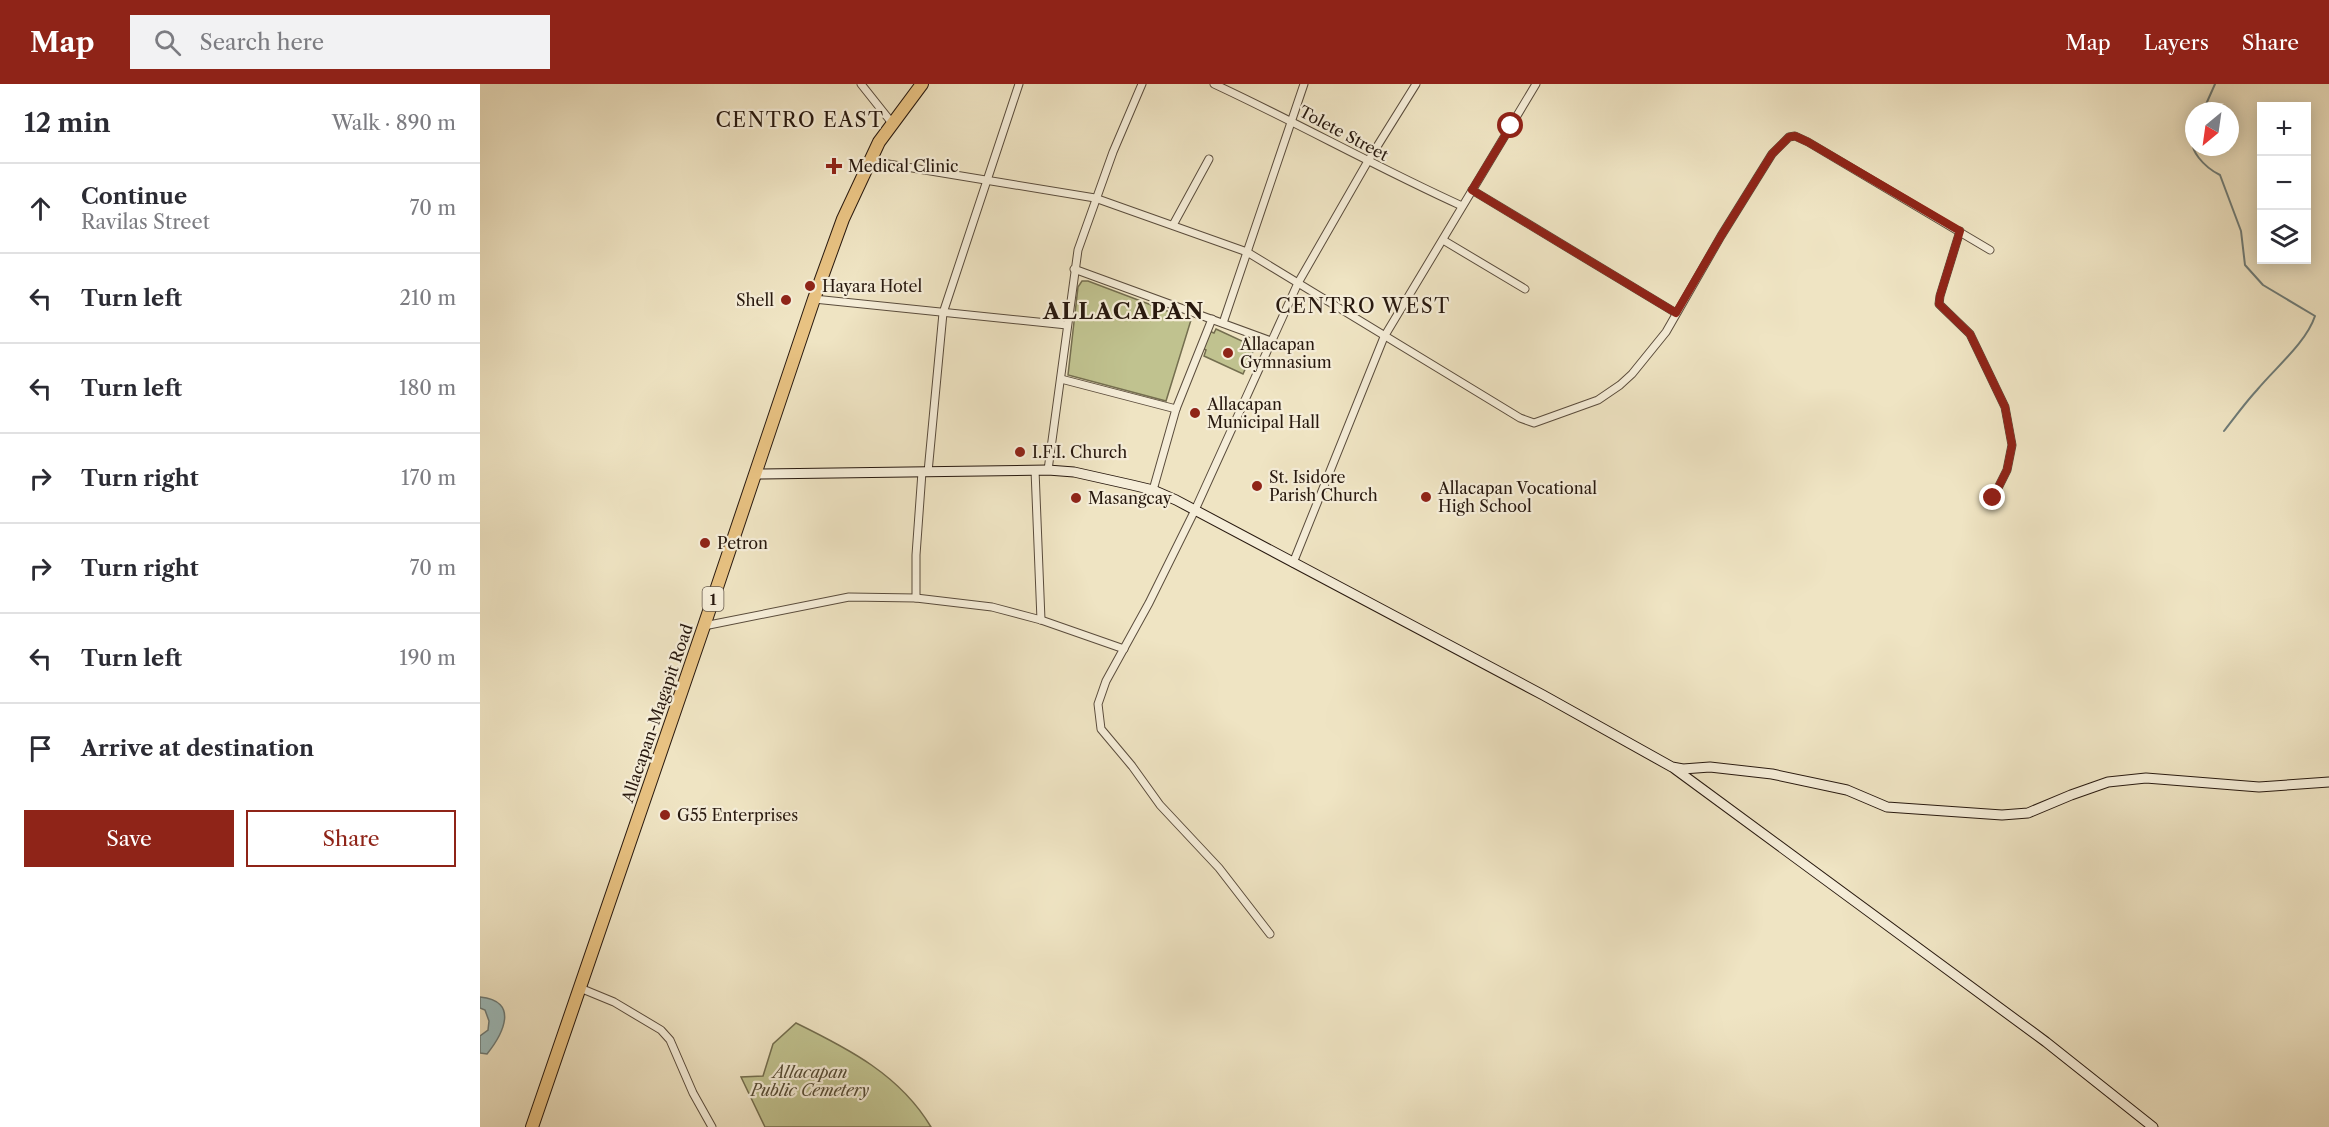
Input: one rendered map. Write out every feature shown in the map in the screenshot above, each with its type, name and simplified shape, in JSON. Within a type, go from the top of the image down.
[{"type":"highway","name":"Allacapan-Magapit Road","points":[[532,1127],[843,219],[869,160],[892,123],[922,84]]},
{"type":"main road","points":[[755,474],[1048,470],[1074,472],[1153,490],[1195,510],[1552,700],[1672,767],[2046,1042],[2153,1127]]},
{"type":"main road","points":[[1672,767],[1719,768],[1772,774],[1847,790],[1887,807],[2002,815],[2028,813],[2099,786],[2146,778],[2259,787],[2329,782]]},
{"type":"street","points":[[861,84],[892,123]]},
{"type":"street","points":[[916,598],[916,555],[942,313],[1019,84]]},
{"type":"street","points":[[1048,470],[1074,269],[1080,240],[1113,152],[1142,84]]},
{"type":"street","name":"Tolete Street","points":[[1214,84],[1462,206]]},
{"type":"street","points":[[1222,323],[1304,84]]},
{"type":"street","points":[[1270,934],[1219,868],[1160,805],[1101,729],[1098,714],[1100,692],[1195,510],[1298,283],[1368,161],[1416,84]]},
{"type":"street","points":[[1293,563],[1384,338],[1536,84]]},
{"type":"street","points":[[869,160],[1095,198],[1247,252],[1384,338],[1520,418],[1534,423],[1598,400],[1620,386],[1632,374],[1666,332],[1721,236],[1772,154],[1789,137],[1795,136],[1808,142],[1990,250]]},
{"type":"street","points":[[1173,225],[1209,159]]},
{"type":"street","points":[[1472,190],[1676,313]]},
{"type":"street","points":[[1960,231],[1939,304],[1970,334],[2005,407],[2012,445],[2007,470],[1993,498]]},
{"type":"street","points":[[1443,240],[1525,289]]},
{"type":"street","points":[[1074,269],[1271,341]]},
{"type":"street","points":[[814,299],[1067,325]]},
{"type":"street","points":[[1153,490],[1176,409],[1212,319]]},
{"type":"street","points":[[1061,379],[1176,409]]},
{"type":"street","points":[[1035,470],[1041,620]]},
{"type":"street","points":[[704,626],[841,598],[869,596],[916,598],[972,603],[1041,620],[1124,649]]},
{"type":"street","points":[[580,988],[614,1002],[661,1030],[670,1040],[693,1093],[712,1127]]},
{"type":"green space","points":[[1082,281],[1088,281],[1191,320],[1166,401],[1068,375],[1078,287]]},
{"type":"green space","name":"Allacapan Gymnasium","points":[[1216,329],[1255,347],[1243,374],[1204,356],[1206,350],[1202,348],[1209,331],[1214,333]]},
{"type":"green space","name":"Allacapan Public Cemetery","points":[[796,1023],[854,1054],[889,1078],[904,1092],[931,1127],[765,1127],[741,1077],[763,1076],[773,1044]]},
{"type":"water","points":[[480,997],[500,1005],[504,1012],[502,1028],[487,1054],[480,1053],[480,1036],[488,1030],[489,1021],[485,1010],[480,1008]]},
{"type":"waterway","points":[[2207,102],[2215,84]]},
{"type":"waterway","points":[[2198,156],[2220,175],[2241,231],[2245,265],[2263,285],[2315,316],[2305,336],[2224,431]]},
{"type":"place","name":"Medical Clinic","points":[[834,166]]},
{"type":"place","name":"Hayara Hotel","points":[[810,286]]},
{"type":"place","name":"Shell","points":[[786,300]]},
{"type":"place","name":"Allacapan Gymnasium","points":[[1228,353]]},
{"type":"place","name":"Allacapan Municipal Hall","points":[[1195,413]]},
{"type":"place","name":"I.F.I. Church","points":[[1020,452]]},
{"type":"place","name":"St. Isidore Parish Church","points":[[1257,486]]},
{"type":"place","name":"Allacapan Vocational High School","points":[[1426,497]]},
{"type":"place","name":"Masangcay","points":[[1076,498]]},
{"type":"place","name":"Petron","points":[[705,543]]},
{"type":"place","name":"G55 Enterprises","points":[[665,815]]},
{"type":"district","name":"CENTRO EAST","points":[[800,120]]},
{"type":"district","name":"CENTRO WEST","points":[[1363,306]]},
{"type":"district","name":"ALLACAPAN","points":[[1124,311]]},
{"type":"route","points":[[1511,126],[1472,190],[1676,313],[1772,154],[1789,137],[1801,138],[1960,231],[1939,304],[1970,334],[2005,407],[2012,445],[2007,470],[1993,498]]}]
